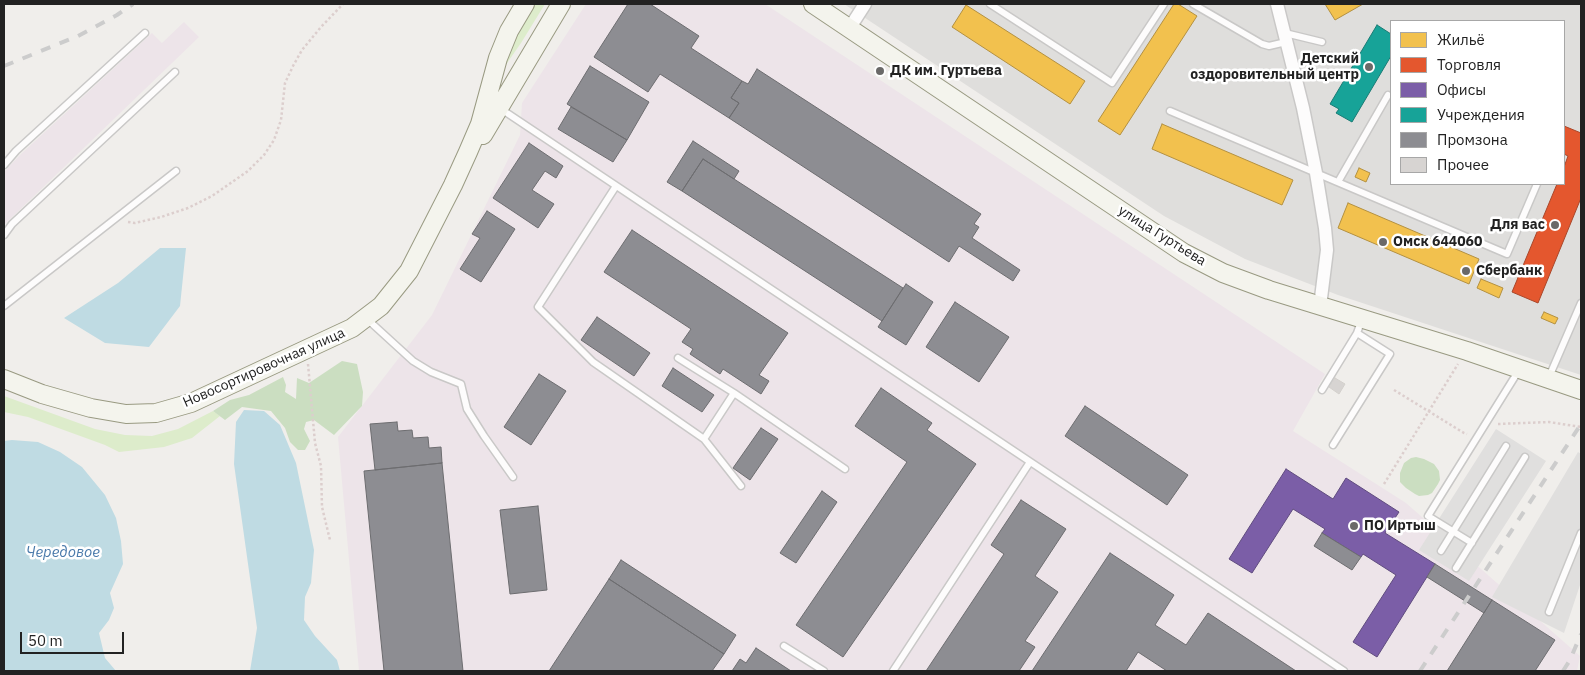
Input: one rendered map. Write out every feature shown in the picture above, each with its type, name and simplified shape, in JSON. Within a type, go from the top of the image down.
[{"type":"main road","name":"Новосортировочная улица","points":[[4,379],[42,394],[91,408],[126,414],[156,413],[191,403],[336,336],[366,318],[381,306],[409,271],[453,185],[480,124],[498,58],[509,31],[525,4]]},
{"type":"main road","name":"Новосортировочная улица","points":[[453,185],[561,4]]},
{"type":"main road","name":"улица Гуртьева","points":[[813,4],[1184,253],[1223,273],[1320,306],[1360,326],[1467,350],[1581,390]]},
{"type":"street","points":[[849,29],[865,4]]},
{"type":"street","points":[[1277,4],[1303,108],[1316,173],[1327,250],[1320,306]]},
{"type":"lane","points":[[990,4],[1112,83],[1164,4]]},
{"type":"lane","points":[[1193,4],[1262,44],[1269,46],[1285,37],[1322,42]]},
{"type":"lane","points":[[4,164],[145,33]]},
{"type":"lane","points":[[4,235],[12,224],[174,72]]},
{"type":"lane","points":[[1338,182],[1388,95]]},
{"type":"lane","points":[[500,108],[1343,671]]},
{"type":"lane","points":[[1170,111],[1507,254],[1537,185]]},
{"type":"lane","points":[[4,306],[176,171]]},
{"type":"lane","points":[[616,186],[538,307],[593,362],[704,439],[741,486]]},
{"type":"lane","points":[[1548,379],[1581,303]]},
{"type":"lane","points":[[366,318],[413,361],[431,372],[461,384],[467,409],[513,476]]},
{"type":"lane","points":[[1322,390],[1360,326],[1390,354],[1334,445]]},
{"type":"lane","points":[[678,358],[734,393],[845,469]]},
{"type":"lane","points":[[1472,543],[1428,516],[1520,369]]},
{"type":"lane","points":[[704,439],[734,393]]},
{"type":"lane","points":[[1441,551],[1506,446]]},
{"type":"lane","points":[[1456,568],[1525,457]]},
{"type":"lane","points":[[893,671],[1030,462]]},
{"type":"lane","points":[[1549,612],[1581,533]]},
{"type":"lane","points":[[784,646],[824,671]]},
{"type":"path","points":[[114,219],[136,223],[188,208],[212,196],[248,171],[264,155],[274,140],[281,120],[285,83],[302,50],[343,4]]},
{"type":"path","points":[[1384,484],[1460,361]]},
{"type":"path","points":[[310,382],[315,443],[321,466],[322,507],[330,540]]},
{"type":"shaded area","points":[[586,4],[765,4],[1325,374],[1293,431],[1406,503],[1580,656],[1577,671],[359,671],[338,437],[432,315],[520,135],[522,103]]},
{"type":"shaded area","points":[[844,4],[1581,4],[1581,375],[1338,295],[1245,259],[1164,216]]},
{"type":"shaded area","points":[[184,22],[199,37],[4,225],[4,172],[152,33],[162,43]]},
{"type":"shaded area","points":[[1496,429],[1546,461],[1469,581],[1419,550]]},
{"type":"shaded area","points":[[1578,452],[1581,454],[1581,582],[1564,633],[1492,597]]},
{"type":"green space","points":[[532,4],[545,4],[505,66],[502,60]]},
{"type":"green space","points":[[342,361],[357,364],[363,392],[362,406],[334,435],[314,420],[306,422],[304,429],[310,441],[305,450],[298,450],[290,442],[285,428],[271,411],[242,407],[225,420],[213,411],[230,400],[249,395],[283,377],[286,385],[285,392],[296,399],[297,378],[309,383]]},
{"type":"green space","points":[[4,396],[95,429],[125,435],[152,436],[178,429],[213,411],[220,416],[192,438],[164,447],[119,452],[105,445],[28,417],[4,412]]},
{"type":"green space","points":[[1416,457],[1434,464],[1439,471],[1440,480],[1432,493],[1428,495],[1419,496],[1400,482],[1400,473],[1404,463]]},
{"type":"water","points":[[160,248],[186,248],[180,306],[149,347],[105,343],[64,318],[118,283]]},
{"type":"water","points":[[244,410],[264,411],[280,425],[296,463],[314,550],[311,583],[305,597],[304,620],[315,636],[337,660],[340,671],[250,671],[257,628],[234,464],[236,422]]},
{"type":"water","name":"Чередовое","points":[[4,441],[38,442],[60,452],[82,467],[105,495],[116,518],[123,564],[110,593],[114,608],[109,620],[99,633],[105,658],[116,671],[4,671]]},
{"type":"building: Жильё","points":[[1174,4],[1178,4],[1197,16],[1120,135],[1098,121]]},
{"type":"building: Жильё","points":[[1325,4],[1363,4],[1335,20]]},
{"type":"building: Жильё","points":[[966,5],[1085,81],[1070,104],[952,27]]},
{"type":"building: Жильё","points":[[1162,124],[1293,180],[1282,205],[1152,149]]},
{"type":"building: Жильё","points":[[1359,168],[1370,173],[1366,182],[1355,177]]},
{"type":"building: Жильё","points":[[1348,203],[1479,259],[1469,284],[1338,228]]},
{"type":"building: Жильё","points":[[1481,279],[1503,288],[1499,298],[1477,288]]},
{"type":"building: Жильё","points":[[1544,312],[1558,318],[1555,324],[1541,318]]},
{"type":"building: Торговля","points":[[1565,126],[1581,133],[1581,198],[1538,303],[1512,292],[1557,185],[1565,185],[1565,164],[1568,156],[1565,154]]},
{"type":"building: Офисы","points":[[1286,469],[1333,499],[1346,478],[1399,512],[1385,533],[1435,564],[1377,657],[1353,642],[1396,575],[1363,554],[1361,557],[1322,533],[1325,529],[1293,509],[1252,573],[1229,559]]},
{"type":"building: Учреждения","name":"Детский оздоровительный центр","points":[[1377,25],[1390,33],[1390,58],[1352,122],[1336,113],[1339,109],[1330,104]]},
{"type":"building: Промзона","points":[[628,4],[650,4],[699,36],[691,48],[742,81],[731,98],[739,103],[729,118],[660,74],[648,92],[594,57]]},
{"type":"building: Промзона","points":[[590,66],[649,102],[627,140],[567,104]]},
{"type":"building: Промзона","points":[[757,69],[981,214],[974,224],[979,227],[972,238],[1020,270],[1013,281],[959,246],[949,262],[729,118],[739,103],[731,98],[742,81],[748,84]]},
{"type":"building: Промзона","points":[[571,107],[627,140],[613,162],[558,129]]},
{"type":"building: Промзона","points":[[693,141],[739,171],[734,179],[703,159],[682,191],[667,182]]},
{"type":"building: Промзона","points":[[529,143],[563,166],[556,178],[545,171],[532,190],[554,204],[538,228],[493,198]]},
{"type":"building: Промзона","points":[[703,159],[903,288],[882,321],[682,191]]},
{"type":"building: Промзона","points":[[487,211],[515,229],[481,282],[460,269],[480,238],[472,234]]},
{"type":"building: Промзона","points":[[632,230],[788,333],[759,375],[769,381],[761,394],[723,369],[720,374],[690,354],[693,349],[682,342],[691,329],[604,272]]},
{"type":"building: Промзона","points":[[906,284],[933,302],[906,345],[878,327]]},
{"type":"building: Промзона","points":[[955,302],[1009,337],[979,382],[926,347]]},
{"type":"building: Промзона","points":[[597,317],[650,353],[634,376],[581,340]]},
{"type":"building: Промзона","points":[[673,368],[714,395],[702,412],[662,386]]},
{"type":"building: Промзона","points":[[539,374],[566,391],[531,445],[504,427]]},
{"type":"building: Промзона","points":[[881,388],[932,423],[927,430],[976,464],[843,657],[796,625],[907,462],[855,426]]},
{"type":"building: Промзона","points":[[1085,406],[1188,475],[1167,505],[1065,436]]},
{"type":"building: Промзона","points":[[397,422],[398,431],[412,430],[413,438],[428,437],[429,448],[441,447],[442,463],[375,470],[370,424]]},
{"type":"building: Промзона","points":[[761,428],[778,439],[750,480],[733,468]]},
{"type":"building: Промзона","points":[[442,463],[463,671],[384,671],[364,471]]},
{"type":"building: Промзона","points":[[822,491],[837,502],[796,563],[780,553]]},
{"type":"building: Промзона","points":[[1021,500],[1066,529],[1035,576],[1058,592],[1025,641],[1035,647],[1019,671],[926,671],[1004,554],[991,545]]},
{"type":"building: Промзона","points":[[538,506],[547,590],[510,594],[500,510]]},
{"type":"building: Промзона","points":[[1322,533],[1361,557],[1352,570],[1314,546]]},
{"type":"building: Промзона","points":[[1110,553],[1174,595],[1155,625],[1186,645],[1208,613],[1296,671],[1167,671],[1138,652],[1126,671],[1032,671]]},
{"type":"building: Промзона","points":[[621,560],[736,635],[724,654],[609,579]]},
{"type":"building: Промзона","points":[[1435,564],[1492,600],[1484,613],[1427,577]]},
{"type":"building: Промзона","points":[[609,579],[724,654],[712,671],[549,671]]},
{"type":"building: Промзона","points":[[1492,600],[1555,640],[1535,671],[1447,671]]},
{"type":"building: Промзона","points":[[756,648],[791,671],[732,671],[740,659],[746,663]]},
{"type":"building: Прочее","points":[[1335,378],[1345,384],[1339,394],[1329,387]]},
{"type":"railway","points":[[4,66],[78,36],[133,4]]},
{"type":"railway","points":[[1420,671],[1581,424]]},
{"type":"railway","points":[[1563,671],[1581,634]]},
{"type":"place","name":"Детский оздоровительный центр","points":[[1369,67]]},
{"type":"place","name":"ДК им. Гуртьева","points":[[880,71]]},
{"type":"place","name":"Для вас","points":[[1555,225]]},
{"type":"place","name":"Омск 644060","points":[[1383,242]]},
{"type":"place","name":"Сбербанк","points":[[1466,271]]},
{"type":"place","name":"ПО Иртыш","points":[[1354,526]]}]
